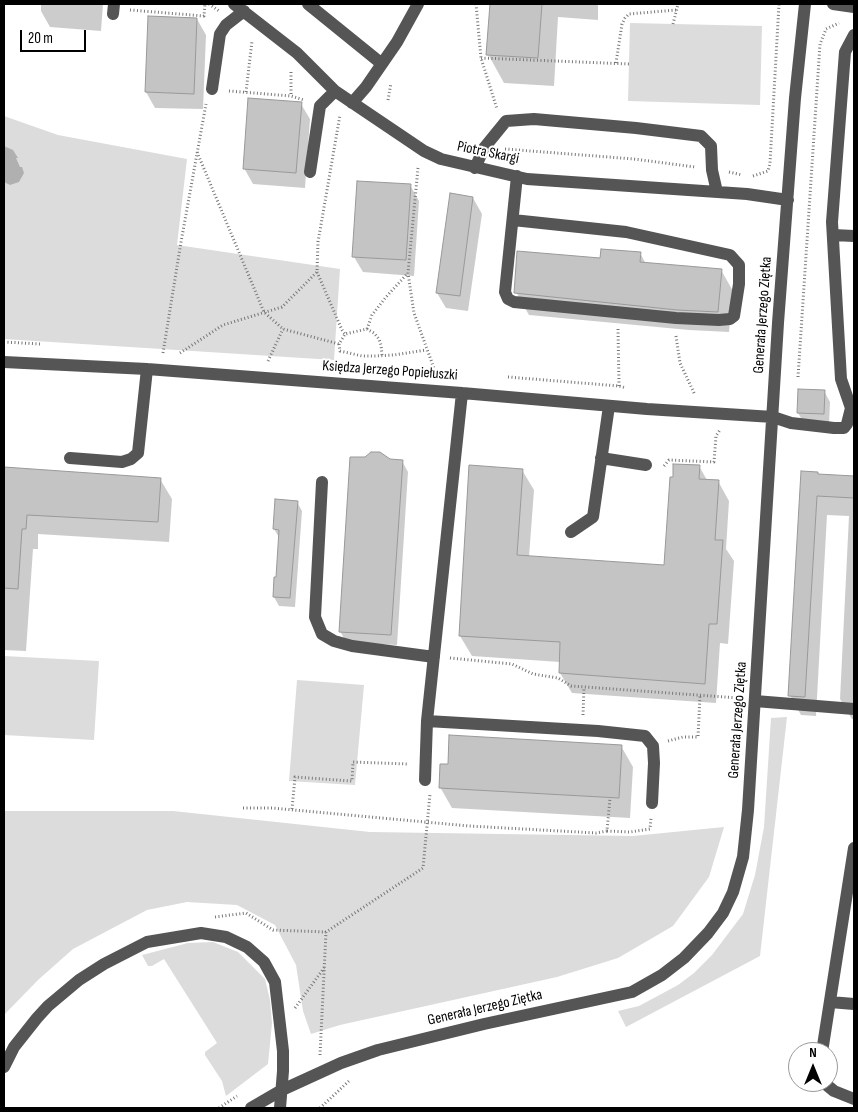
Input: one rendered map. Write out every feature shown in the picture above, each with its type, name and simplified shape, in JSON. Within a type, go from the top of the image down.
[{"type":"street","points":[[308,4],[382,64]]},
{"type":"street","points":[[352,103],[366,87],[397,42],[418,4]]},
{"type":"street","name":"Generała Jerzego Ziętka","points":[[251,1108],[282,1090],[341,1063],[378,1050],[484,1024],[632,992],[662,975],[684,958],[723,914],[743,856],[756,701],[772,417],[795,98],[805,4]]},
{"type":"street","points":[[833,4],[854,7]]},
{"type":"street","points":[[212,89],[220,34],[239,8]]},
{"type":"street","name":"Piotra Skargi","points":[[239,8],[297,53],[336,91],[352,103],[424,151],[441,159],[517,176],[580,183],[717,192],[788,200]]},
{"type":"street","points":[[853,409],[841,379],[832,222],[845,52],[854,35]]},
{"type":"street","points":[[310,172],[320,106],[336,91]]},
{"type":"street","points":[[475,168],[484,148],[506,121],[534,119],[636,128],[701,136],[711,146],[712,170],[717,192]]},
{"type":"street","points":[[513,220],[626,232],[730,255],[739,265],[739,284],[734,316],[730,319],[719,320],[676,318],[522,304],[508,299],[505,292],[517,176]]},
{"type":"street","points":[[833,236],[854,236]]},
{"type":"street","name":"Księdza Jerzego Popiełuszki","points":[[4,362],[147,368],[442,391],[609,406],[772,417],[791,423],[844,428],[853,409]]},
{"type":"street","points":[[70,458],[122,462],[132,459],[138,453],[147,368]]},
{"type":"street","points":[[424,780],[427,721],[462,393]]},
{"type":"street","points":[[571,532],[593,517],[609,406]]},
{"type":"street","points":[[601,458],[646,465]]},
{"type":"street","points":[[322,482],[315,617],[322,634],[334,641],[352,646],[434,657]]},
{"type":"street","points":[[756,701],[854,709]]},
{"type":"street","points":[[427,721],[582,730],[645,736],[653,746],[652,803]]},
{"type":"street","points":[[824,1042],[854,848]]},
{"type":"street","points":[[4,1067],[14,1047],[48,1006],[79,980],[147,942],[201,933],[226,937],[247,947],[264,962],[275,982],[283,1051],[280,1108]]},
{"type":"street","points":[[830,1002],[854,1004]]},
{"type":"street","points":[[836,1092],[854,1099]]},
{"type":"path","points":[[114,9],[204,16],[205,4]]},
{"type":"path","points":[[476,4],[481,58],[498,113],[506,121]]},
{"type":"path","points":[[673,24],[678,4]]},
{"type":"path","points":[[484,148],[634,159],[733,172],[748,177],[768,171],[779,4]]},
{"type":"path","points":[[616,63],[622,24],[629,14],[676,10]]},
{"type":"path","points":[[798,377],[820,44],[826,29],[838,22],[846,22]]},
{"type":"path","points":[[246,92],[253,37]]},
{"type":"path","points":[[481,58],[629,64]]},
{"type":"path","points":[[290,68],[290,96]]},
{"type":"path","points":[[170,354],[163,353],[197,152],[208,97],[212,89],[290,96],[310,102]]},
{"type":"path","points":[[341,110],[318,242],[317,272],[345,334]]},
{"type":"path","points":[[197,152],[264,312],[283,329],[339,344]]},
{"type":"path","points":[[418,165],[408,273],[414,313],[442,391]]},
{"type":"path","points":[[186,356],[178,355],[223,325],[282,307],[317,272]]},
{"type":"path","points":[[367,329],[377,309],[408,273]]},
{"type":"path","points":[[618,312],[619,386]]},
{"type":"path","points":[[676,318],[676,343],[680,363],[686,379],[699,400],[690,399]]},
{"type":"path","points":[[275,362],[267,361],[283,329]]},
{"type":"path","points":[[382,355],[379,339],[367,329],[345,334],[339,344],[340,351],[362,356],[382,355],[426,350]]},
{"type":"path","points":[[4,342],[43,344]]},
{"type":"path","points":[[425,371],[443,373]]},
{"type":"path","points":[[502,377],[619,386],[627,389]]},
{"type":"path","points":[[434,657],[512,664],[533,674],[558,678],[571,686],[738,698]]},
{"type":"path","points":[[582,730],[584,687]]},
{"type":"path","points":[[653,746],[683,737],[698,737],[700,696]]},
{"type":"path","points":[[292,809],[294,777],[352,781],[353,762],[425,765]]},
{"type":"path","points":[[320,1055],[326,932],[423,868],[430,790],[424,780]]},
{"type":"path","points":[[607,831],[610,798]]},
{"type":"path","points":[[242,808],[292,809],[428,822],[578,832],[630,832],[650,829],[652,803]]},
{"type":"path","points":[[295,1009],[324,968]]},
{"type":"path","points":[[320,1108],[350,1080],[358,1077]]},
{"type":"path","points":[[219,1108],[240,1094]]},
{"type":"shaded area","points":[[630,23],[762,26],[760,105],[628,101]]},
{"type":"shaded area","points":[[4,116],[58,135],[187,159],[177,245],[340,269],[334,360],[4,339]]},
{"type":"shaded area","points":[[4,656],[99,661],[94,740],[4,735]]},
{"type":"shaded area","points":[[297,680],[364,685],[355,785],[289,781]]},
{"type":"shaded area","points":[[787,717],[760,956],[626,1027],[618,1011],[639,1006],[678,985],[694,973],[712,955],[743,914],[755,875],[764,827],[771,718]]},
{"type":"shaded area","points":[[4,811],[173,811],[370,832],[633,836],[724,827],[709,877],[673,926],[618,958],[557,977],[340,1025],[311,1034],[303,1011],[296,965],[275,925],[237,905],[187,902],[147,910],[73,949],[38,980],[4,1015]]},
{"type":"shaded area","points":[[213,942],[238,952],[265,979],[270,1000],[272,1023],[268,1064],[226,1096],[222,1081],[205,1055],[205,1052],[217,1043],[164,959],[152,966],[148,966],[142,955],[188,943]]},
{"type":"building","points":[[490,4],[542,4],[538,58],[486,55]]},
{"type":"building","points":[[148,16],[197,18],[194,94],[145,92]]},
{"type":"building","points":[[248,98],[302,102],[296,173],[243,169]]},
{"type":"building","points":[[357,181],[411,184],[406,260],[352,257]]},
{"type":"building","points":[[450,193],[473,197],[460,296],[436,293]]},
{"type":"building","points":[[601,249],[641,252],[640,262],[722,269],[718,312],[677,310],[514,293],[517,251],[600,258]]},
{"type":"building","points":[[798,389],[825,390],[824,414],[797,413]]},
{"type":"building","points":[[371,452],[380,452],[390,459],[403,460],[391,635],[339,632],[350,457],[365,457]]},
{"type":"building","points":[[673,464],[700,465],[699,479],[719,480],[715,540],[723,540],[717,624],[709,624],[705,684],[559,673],[560,642],[459,636],[469,465],[523,469],[517,555],[664,565],[670,477],[673,477]]},
{"type":"building","points":[[4,467],[161,478],[158,522],[27,515],[26,529],[22,529],[18,589],[4,588]]},
{"type":"building","points":[[801,471],[854,476],[854,498],[817,496],[805,697],[788,696]]},
{"type":"building","points":[[275,499],[298,501],[290,598],[273,597],[279,530],[273,529]]},
{"type":"building","points":[[449,735],[622,745],[619,798],[439,788],[440,764],[448,764]]}]
